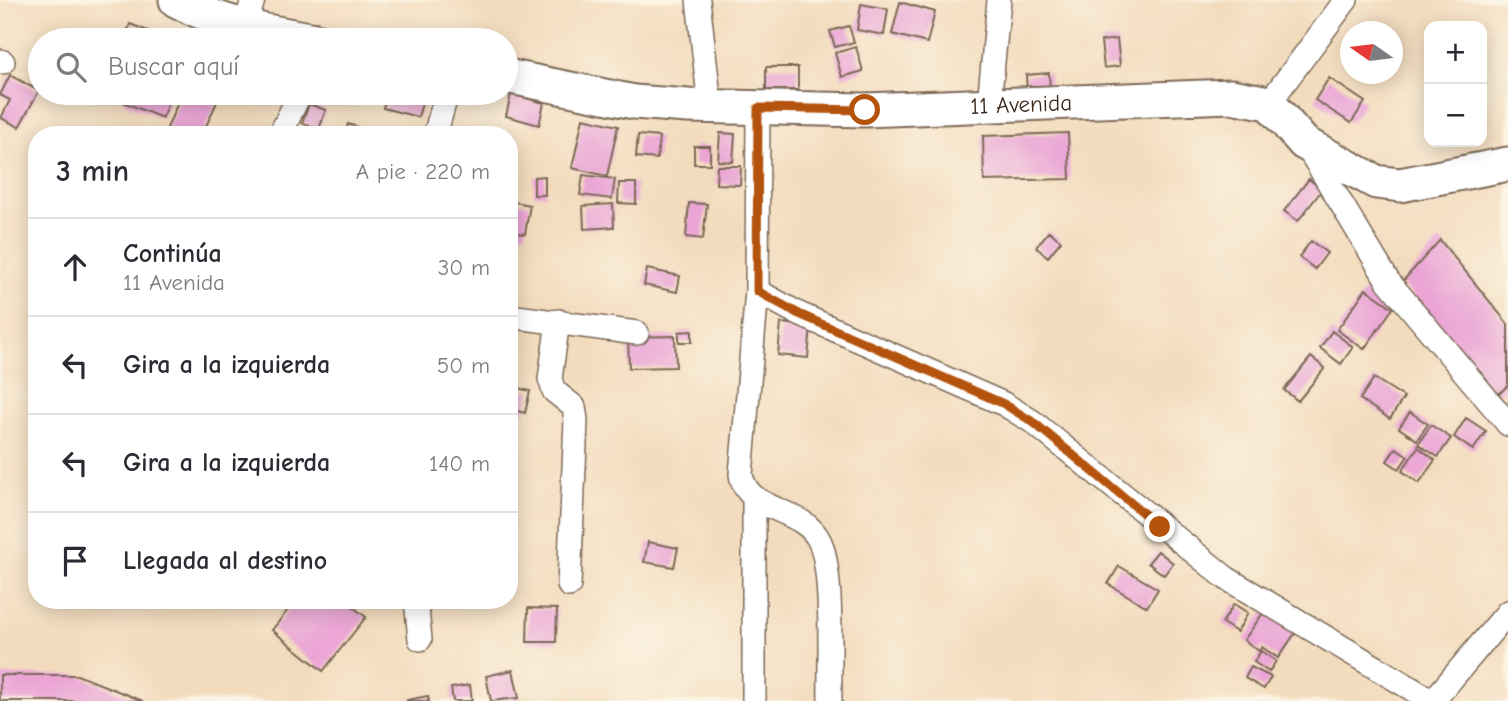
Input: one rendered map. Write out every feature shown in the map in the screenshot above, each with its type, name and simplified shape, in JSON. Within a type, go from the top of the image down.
[{"type":"street","points":[[176,0],[194,10],[249,13],[286,28]]},
{"type":"street","points":[[698,0],[710,106]]},
{"type":"street","points":[[989,104],[999,0]]},
{"type":"street","points":[[1346,0],[1269,103],[1304,143],[1388,281],[1508,424]]},
{"type":"street","name":"11 Avenida","points":[[518,78],[578,88],[634,102],[758,108],[865,110],[1231,96],[1269,103]]},
{"type":"street","points":[[284,126],[294,105]]},
{"type":"street","points":[[438,126],[444,105]]},
{"type":"street","points":[[758,108],[757,291],[741,474],[743,488],[754,498],[797,518],[818,538],[826,560],[830,701]]},
{"type":"street","points":[[1304,143],[1376,181],[1400,185],[1508,164]]},
{"type":"street","points":[[757,291],[799,314],[1004,404],[1033,422],[1226,579],[1433,701],[1508,612]]},
{"type":"street","points":[[518,317],[637,333]]},
{"type":"street","points":[[558,321],[550,379],[554,391],[574,407],[576,420],[569,585]]},
{"type":"street","points":[[754,498],[754,701]]},
{"type":"street","points":[[417,609],[420,639]]},
{"type":"building","points":[[900,2],[935,12],[927,43],[892,34]]},
{"type":"building","points":[[861,4],[888,9],[884,35],[857,30]]},
{"type":"building","points":[[849,26],[854,42],[835,47],[830,31]]},
{"type":"building","points":[[1117,39],[1120,66],[1104,68],[1101,41]]},
{"type":"building","points":[[856,47],[863,71],[842,77],[835,53]]},
{"type":"building","points":[[766,67],[798,67],[798,90],[766,90]]},
{"type":"building","points":[[1049,73],[1050,90],[1027,92],[1026,75]]},
{"type":"building","points":[[10,75],[28,85],[28,105],[31,105],[19,127],[1,118],[10,100],[0,95]]},
{"type":"building","points":[[1329,78],[1365,102],[1351,123],[1315,100]]},
{"type":"building","points":[[518,96],[544,103],[539,125],[506,116],[508,105],[518,105]]},
{"type":"building","points":[[130,105],[167,105],[162,118]]},
{"type":"building","points":[[177,105],[216,105],[206,126],[168,126]]},
{"type":"building","points":[[309,105],[326,110],[320,126],[302,123]]},
{"type":"building","points":[[384,105],[422,105],[418,117],[383,108]]},
{"type":"building","points":[[583,118],[618,126],[607,176],[572,168]]},
{"type":"building","points":[[720,133],[735,134],[733,162],[718,161]]},
{"type":"building","points":[[1068,133],[1070,179],[984,181],[983,136]]},
{"type":"building","points":[[638,135],[659,137],[657,159],[636,157]]},
{"type":"building","points":[[694,146],[710,146],[710,164],[694,164]]},
{"type":"building","points":[[717,166],[741,166],[740,185],[716,184]]},
{"type":"building","points":[[583,175],[615,179],[612,199],[580,195]]},
{"type":"building","points":[[545,176],[545,195],[534,195],[534,177]]},
{"type":"building","points":[[1309,179],[1322,190],[1298,221],[1284,211]]},
{"type":"building","points":[[619,183],[636,183],[636,204],[618,203]]},
{"type":"building","points":[[518,203],[530,205],[525,234],[518,233]]},
{"type":"building","points":[[689,203],[707,204],[703,239],[686,237]]},
{"type":"building","points":[[613,204],[614,227],[584,229],[583,206]]},
{"type":"building","points":[[1049,231],[1061,241],[1048,257],[1036,247]]},
{"type":"building","points":[[1440,240],[1508,324],[1508,385],[1497,396],[1401,283]]},
{"type":"building","points":[[1311,241],[1327,253],[1315,269],[1299,257]]},
{"type":"building","points":[[647,269],[680,276],[677,292],[644,285]]},
{"type":"building","points":[[1366,289],[1393,308],[1364,349],[1337,330]]},
{"type":"building","points":[[781,323],[811,326],[808,358],[778,355]]},
{"type":"building","points":[[692,331],[692,342],[679,342],[679,332]]},
{"type":"building","points":[[1332,331],[1353,347],[1341,364],[1320,348]]},
{"type":"building","points":[[675,336],[676,367],[629,368],[628,337]]},
{"type":"building","points":[[1311,357],[1325,368],[1298,401],[1284,390]]},
{"type":"building","points":[[1374,378],[1404,397],[1390,419],[1360,399]]},
{"type":"building","points":[[518,388],[530,391],[525,413],[518,411]]},
{"type":"building","points":[[1410,412],[1428,424],[1417,440],[1399,428]]},
{"type":"building","points":[[1466,418],[1486,431],[1473,450],[1454,437]]},
{"type":"building","points":[[1431,425],[1451,438],[1438,457],[1418,444]]},
{"type":"building","points":[[1418,447],[1435,460],[1419,483],[1402,471]]},
{"type":"building","points":[[1396,448],[1408,456],[1399,469],[1387,461]]},
{"type":"building","points":[[648,542],[678,548],[674,567],[644,562]]},
{"type":"building","points":[[1158,551],[1173,563],[1164,575],[1148,563]]},
{"type":"building","points":[[1119,566],[1158,589],[1147,607],[1108,584]]},
{"type":"building","points":[[1234,604],[1248,613],[1237,632],[1222,623]]},
{"type":"building","points":[[528,608],[557,609],[556,642],[527,642]]},
{"type":"building","points":[[289,609],[356,609],[366,617],[323,671],[272,630]]},
{"type":"building","points":[[1266,609],[1296,632],[1278,658],[1262,647],[1259,651],[1244,640]]},
{"type":"building","points":[[1261,651],[1276,661],[1269,672],[1254,662]]},
{"type":"building","points":[[1251,667],[1271,677],[1264,689],[1245,678]]},
{"type":"building","points":[[513,670],[519,698],[491,701],[486,676]]},
{"type":"building","points":[[0,675],[77,675],[143,701],[0,701]]},
{"type":"building","points":[[470,685],[472,701],[453,701],[451,688]]},
{"type":"building","points":[[428,696],[429,701],[407,701],[407,700]]},
{"type":"route","points":[[865,110],[758,108],[757,291],[799,314],[1004,404],[1033,422],[1160,527]]}]
